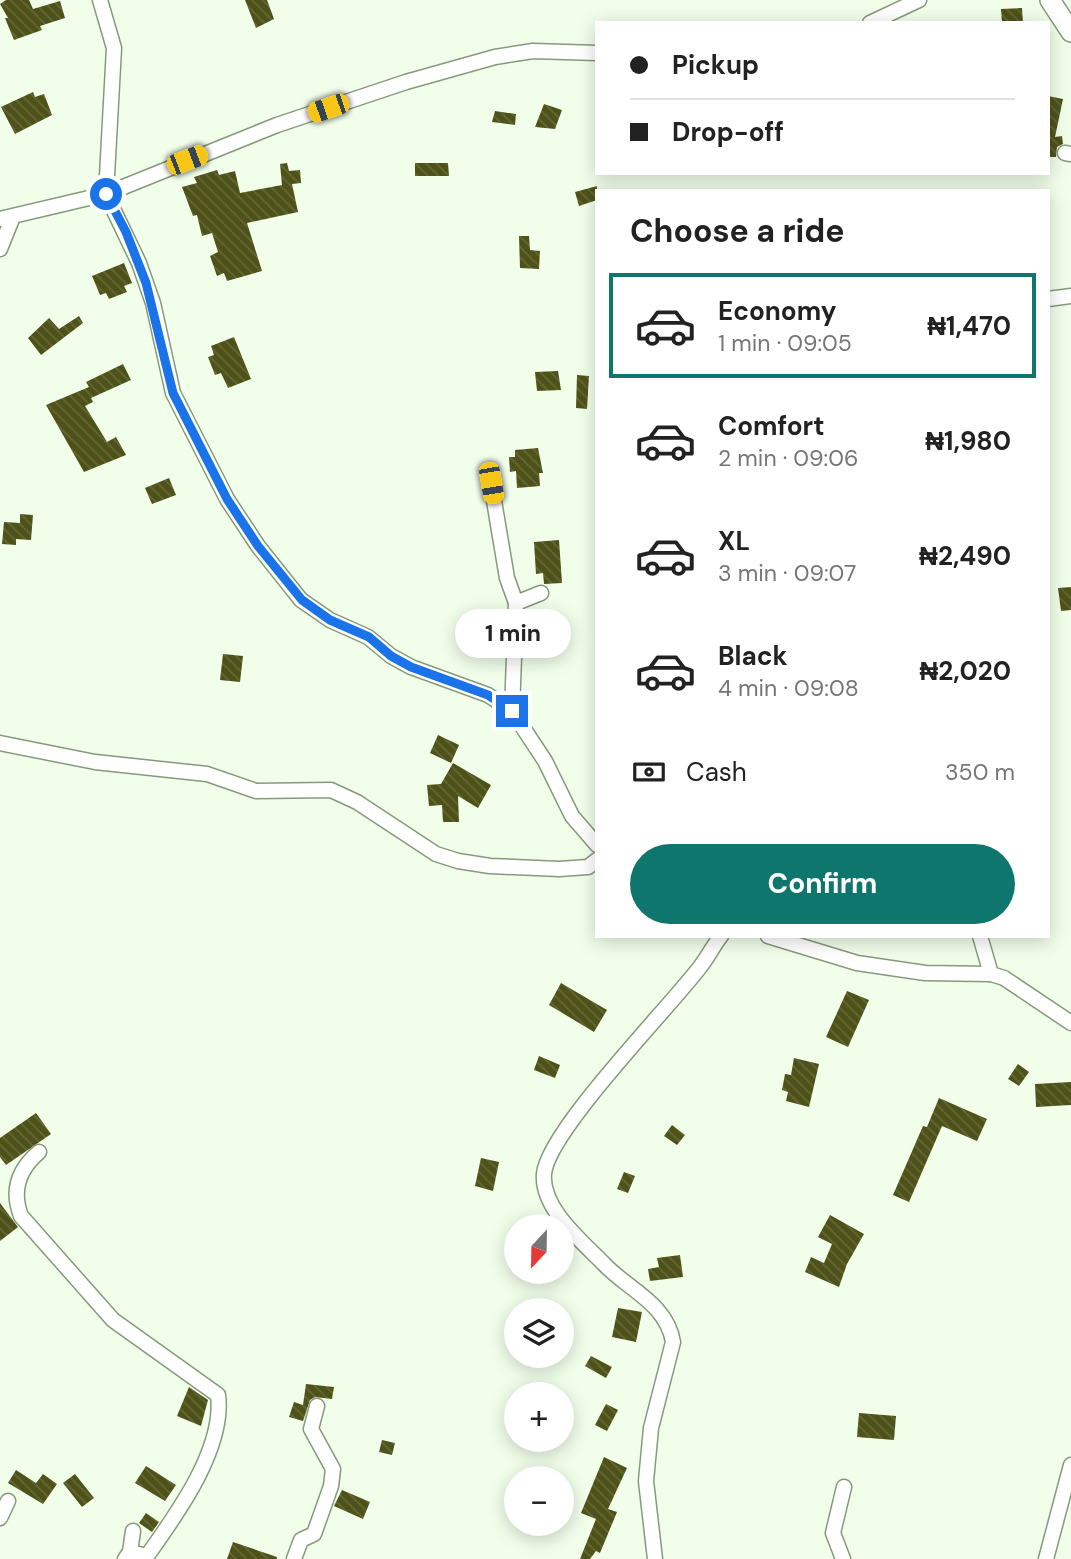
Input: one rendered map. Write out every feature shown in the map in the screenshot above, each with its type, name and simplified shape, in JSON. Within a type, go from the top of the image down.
[{"type":"main road","points":[[1050,0],[1071,32]]},
{"type":"street","points":[[100,0],[114,48],[106,194],[130,242],[150,293],[173,393],[227,499],[258,546],[302,600],[330,620],[369,637],[391,656],[411,667],[469,687],[512,711],[545,761],[572,816],[595,843]]},
{"type":"street","points":[[874,21],[919,0]]},
{"type":"street","points":[[0,249],[6,219],[106,194],[276,125],[406,82],[495,57],[533,51],[595,53]]},
{"type":"street","points":[[1050,299],[1071,296]]},
{"type":"street","points":[[491,483],[507,578],[516,603],[512,711]]},
{"type":"street","points":[[516,603],[541,593]]},
{"type":"street","points":[[0,743],[95,762],[207,775],[256,791],[331,790],[358,802],[436,855],[458,861],[489,866],[559,869],[588,867],[595,862]]},
{"type":"street","points":[[655,1559],[646,1481],[651,1428],[673,1342],[671,1327],[663,1314],[611,1271],[564,1221],[546,1191],[544,1173],[554,1150],[582,1108],[701,966],[720,938]]},
{"type":"street","points":[[775,938],[857,963],[887,968],[991,974],[1004,978],[1071,1023]]},
{"type":"street","points":[[981,938],[991,974]]},
{"type":"street","points":[[40,1152],[24,1165],[18,1184],[15,1201],[21,1216],[113,1320],[218,1395],[218,1423],[204,1462],[149,1558],[127,1556],[133,1531]]},
{"type":"street","points":[[294,1559],[301,1541],[313,1534],[331,1486],[333,1469],[311,1429],[317,1406]]},
{"type":"street","points":[[1046,1559],[1071,1465]]},
{"type":"street","points":[[843,1559],[833,1533],[844,1487]]},
{"type":"street","points":[[0,1518],[8,1501]]},
{"type":"building","points":[[6,0],[29,0],[33,9],[60,1],[65,18],[40,26],[42,30],[14,40],[5,18],[8,18],[0,4]]},
{"type":"building","points":[[245,0],[267,0],[274,19],[256,28]]},
{"type":"building","points":[[1022,8],[1023,21],[1002,21],[1001,9]]},
{"type":"building","points":[[33,92],[35,97],[44,94],[52,115],[15,134],[1,107]]},
{"type":"building","points":[[1050,96],[1063,99],[1055,137],[1062,136],[1063,144],[1057,147],[1056,157],[1050,157]]},
{"type":"building","points":[[544,104],[562,110],[555,129],[535,127]]},
{"type":"building","points":[[495,111],[516,114],[515,125],[492,122]]},
{"type":"building","points":[[287,163],[289,171],[300,170],[301,183],[292,184],[298,212],[247,223],[262,271],[227,281],[224,273],[217,276],[210,256],[218,252],[212,233],[202,236],[197,215],[193,216],[182,187],[197,183],[194,177],[217,170],[219,175],[235,171],[240,193],[282,185],[280,164]]},
{"type":"building","points":[[415,163],[448,163],[449,176],[415,176]]},
{"type":"building","points":[[597,186],[595,201],[579,206],[575,192]]},
{"type":"building","points":[[519,236],[529,236],[530,250],[540,251],[539,269],[520,268]]},
{"type":"building","points":[[124,263],[132,283],[124,286],[127,292],[109,299],[106,293],[100,295],[92,276]]},
{"type":"building","points":[[79,316],[83,323],[41,355],[28,338],[49,318],[59,329]]},
{"type":"building","points":[[234,337],[251,379],[228,388],[221,373],[215,375],[208,357],[214,355],[211,346]]},
{"type":"building","points":[[123,364],[131,380],[91,398],[93,402],[85,406],[107,442],[116,437],[126,455],[84,472],[46,405],[89,387],[86,382]]},
{"type":"building","points":[[558,371],[561,390],[537,391],[535,372]]},
{"type":"building","points":[[577,375],[589,376],[587,409],[576,408]]},
{"type":"building","points":[[538,448],[543,473],[539,473],[540,486],[517,488],[516,471],[510,472],[509,457],[515,457],[515,450]]},
{"type":"building","points":[[169,478],[176,495],[152,504],[145,488]]},
{"type":"building","points":[[20,514],[33,515],[31,540],[16,539],[16,545],[2,544],[4,522],[20,523]]},
{"type":"building","points":[[559,540],[562,583],[544,584],[543,573],[536,574],[534,542]]},
{"type":"building","points":[[1071,587],[1071,610],[1061,611],[1058,588]]},
{"type":"building","points":[[223,654],[243,656],[240,682],[220,680]]},
{"type":"building","points":[[438,735],[459,745],[451,763],[430,753]]},
{"type":"building","points":[[453,763],[491,785],[478,808],[458,796],[459,822],[443,822],[442,805],[429,806],[427,785],[441,784]]},
{"type":"building","points":[[561,983],[607,1010],[594,1032],[549,1005]]},
{"type":"building","points":[[847,991],[869,1000],[848,1047],[826,1037]]},
{"type":"building","points":[[539,1056],[560,1065],[555,1078],[534,1070]]},
{"type":"building","points":[[794,1058],[819,1064],[809,1107],[786,1101],[788,1092],[782,1090],[785,1074],[791,1075]]},
{"type":"building","points":[[1018,1064],[1029,1072],[1019,1086],[1008,1079]]},
{"type":"building","points":[[1071,1082],[1071,1105],[1036,1107],[1035,1084]]},
{"type":"building","points":[[939,1098],[987,1119],[977,1141],[942,1126],[909,1202],[893,1195],[923,1126],[927,1127]]},
{"type":"building","points":[[36,1113],[51,1134],[6,1165],[0,1157],[0,1138]]},
{"type":"building","points":[[672,1125],[685,1135],[677,1145],[664,1136]]},
{"type":"building","points":[[481,1158],[499,1162],[493,1191],[475,1186]]},
{"type":"building","points":[[624,1172],[635,1176],[628,1193],[617,1189]]},
{"type":"building","points":[[0,1203],[18,1227],[0,1241]]},
{"type":"building","points":[[830,1215],[864,1234],[847,1264],[839,1287],[805,1272],[811,1257],[824,1263],[832,1244],[818,1237]]},
{"type":"building","points":[[680,1255],[683,1277],[650,1281],[648,1269],[659,1267],[657,1258]]},
{"type":"building","points":[[618,1308],[642,1312],[636,1342],[612,1337]]},
{"type":"building","points":[[591,1356],[612,1367],[606,1378],[585,1366]]},
{"type":"building","points":[[306,1384],[334,1387],[332,1399],[315,1397],[310,1400],[303,1421],[289,1417],[294,1402],[303,1405]]},
{"type":"building","points":[[189,1387],[208,1400],[201,1426],[177,1416]]},
{"type":"building","points":[[606,1404],[618,1410],[607,1431],[595,1425]]},
{"type":"building","points":[[859,1413],[896,1416],[894,1440],[857,1437]]},
{"type":"building","points":[[382,1440],[395,1443],[392,1455],[379,1452]]},
{"type":"building","points":[[604,1457],[627,1468],[608,1509],[617,1512],[600,1553],[596,1551],[590,1559],[580,1559],[596,1519],[581,1513]]},
{"type":"building","points":[[146,1466],[176,1485],[165,1501],[135,1483]]},
{"type":"building","points":[[16,1470],[36,1483],[43,1474],[57,1484],[43,1504],[8,1483]]},
{"type":"building","points":[[75,1474],[94,1498],[82,1507],[63,1483]]},
{"type":"building","points":[[342,1490],[370,1502],[363,1519],[334,1506]]},
{"type":"building","points":[[146,1513],[159,1522],[152,1532],[139,1523]]},
{"type":"building","points":[[233,1542],[277,1557],[277,1559],[227,1559]]},
{"type":"route","points":[[106,194],[126,232],[153,303],[173,393],[196,443],[227,499],[258,546],[302,600],[330,620],[369,637],[391,656],[411,667],[488,695],[512,711]]}]
